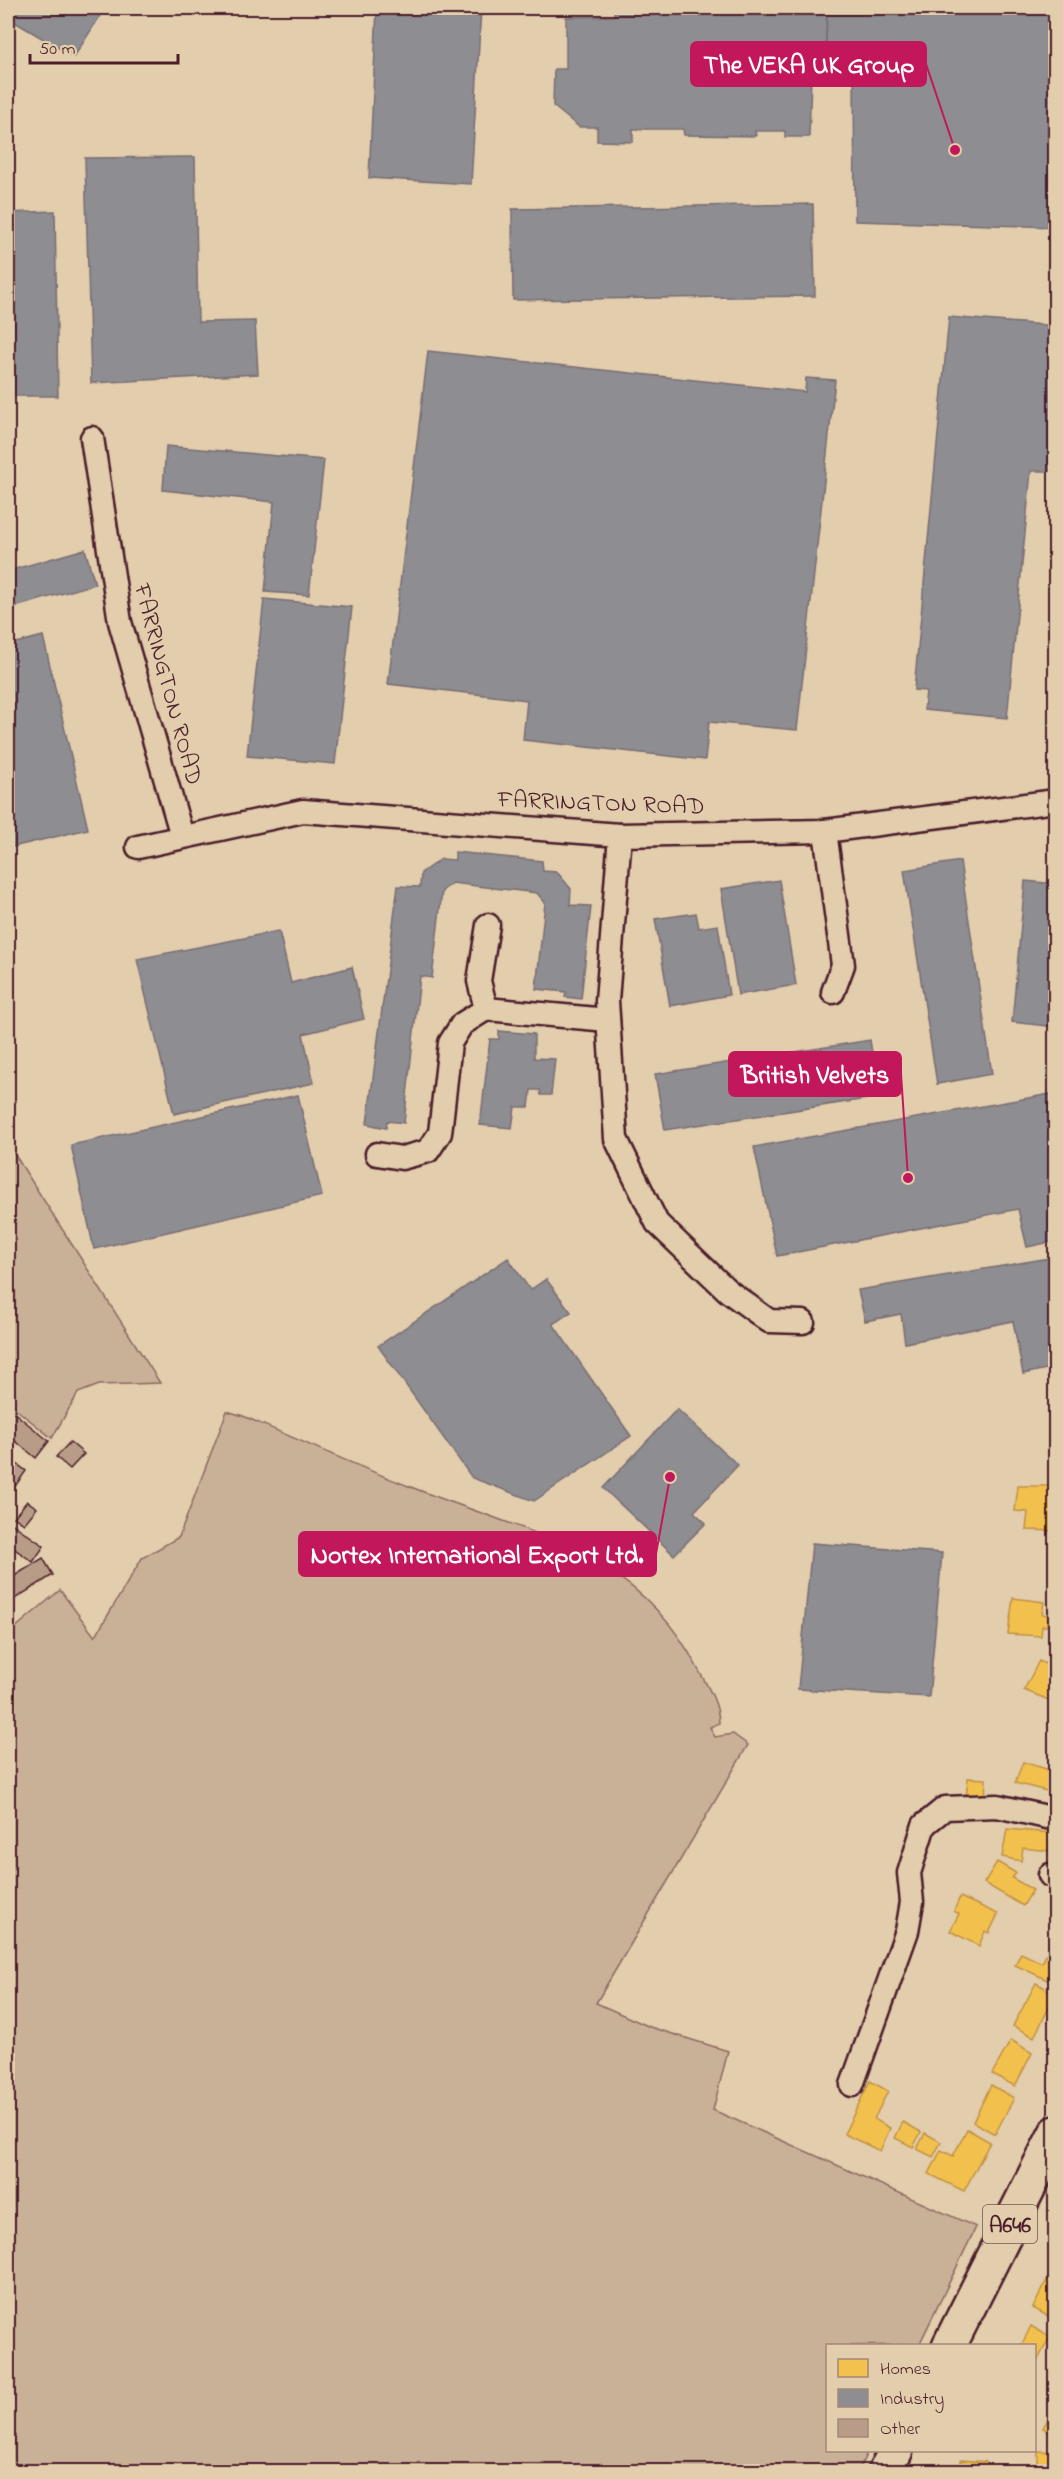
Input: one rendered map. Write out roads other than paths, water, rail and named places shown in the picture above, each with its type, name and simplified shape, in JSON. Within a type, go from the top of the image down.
[{"type":"highway","name":"A646","points":[[950,2344],[1056,2133]]},
{"type":"highway","points":[[885,2472],[895,2452]]},
{"type":"street","name":"FARRINGTON ROAD","points":[[92,438],[120,622],[182,836]]},
{"type":"street","name":"FARRINGTON ROAD","points":[[138,847],[303,811],[620,835],[825,831],[1056,801]]},
{"type":"street","points":[[825,831],[843,964],[834,992]]},
{"type":"street","points":[[620,835],[607,1001],[616,1139],[657,1223],[728,1291],[769,1321],[803,1322]]},
{"type":"street","points":[[486,1009],[479,981],[488,925]]},
{"type":"street","points":[[377,1154],[402,1158],[428,1151],[440,1132],[450,1043],[462,1024],[486,1009],[608,1020]]},
{"type":"street","points":[[852,2085],[907,1931],[912,1902],[909,1873],[924,1824],[945,1808],[997,1806],[1056,1819]]},
{"type":"place","name":"The VEKA UK Group","points":[[955,150]]},
{"type":"place","name":"British Velvets","points":[[908,1178]]},
{"type":"place","name":"Nortex International Export Ltd.","points":[[670,1477]]}]
